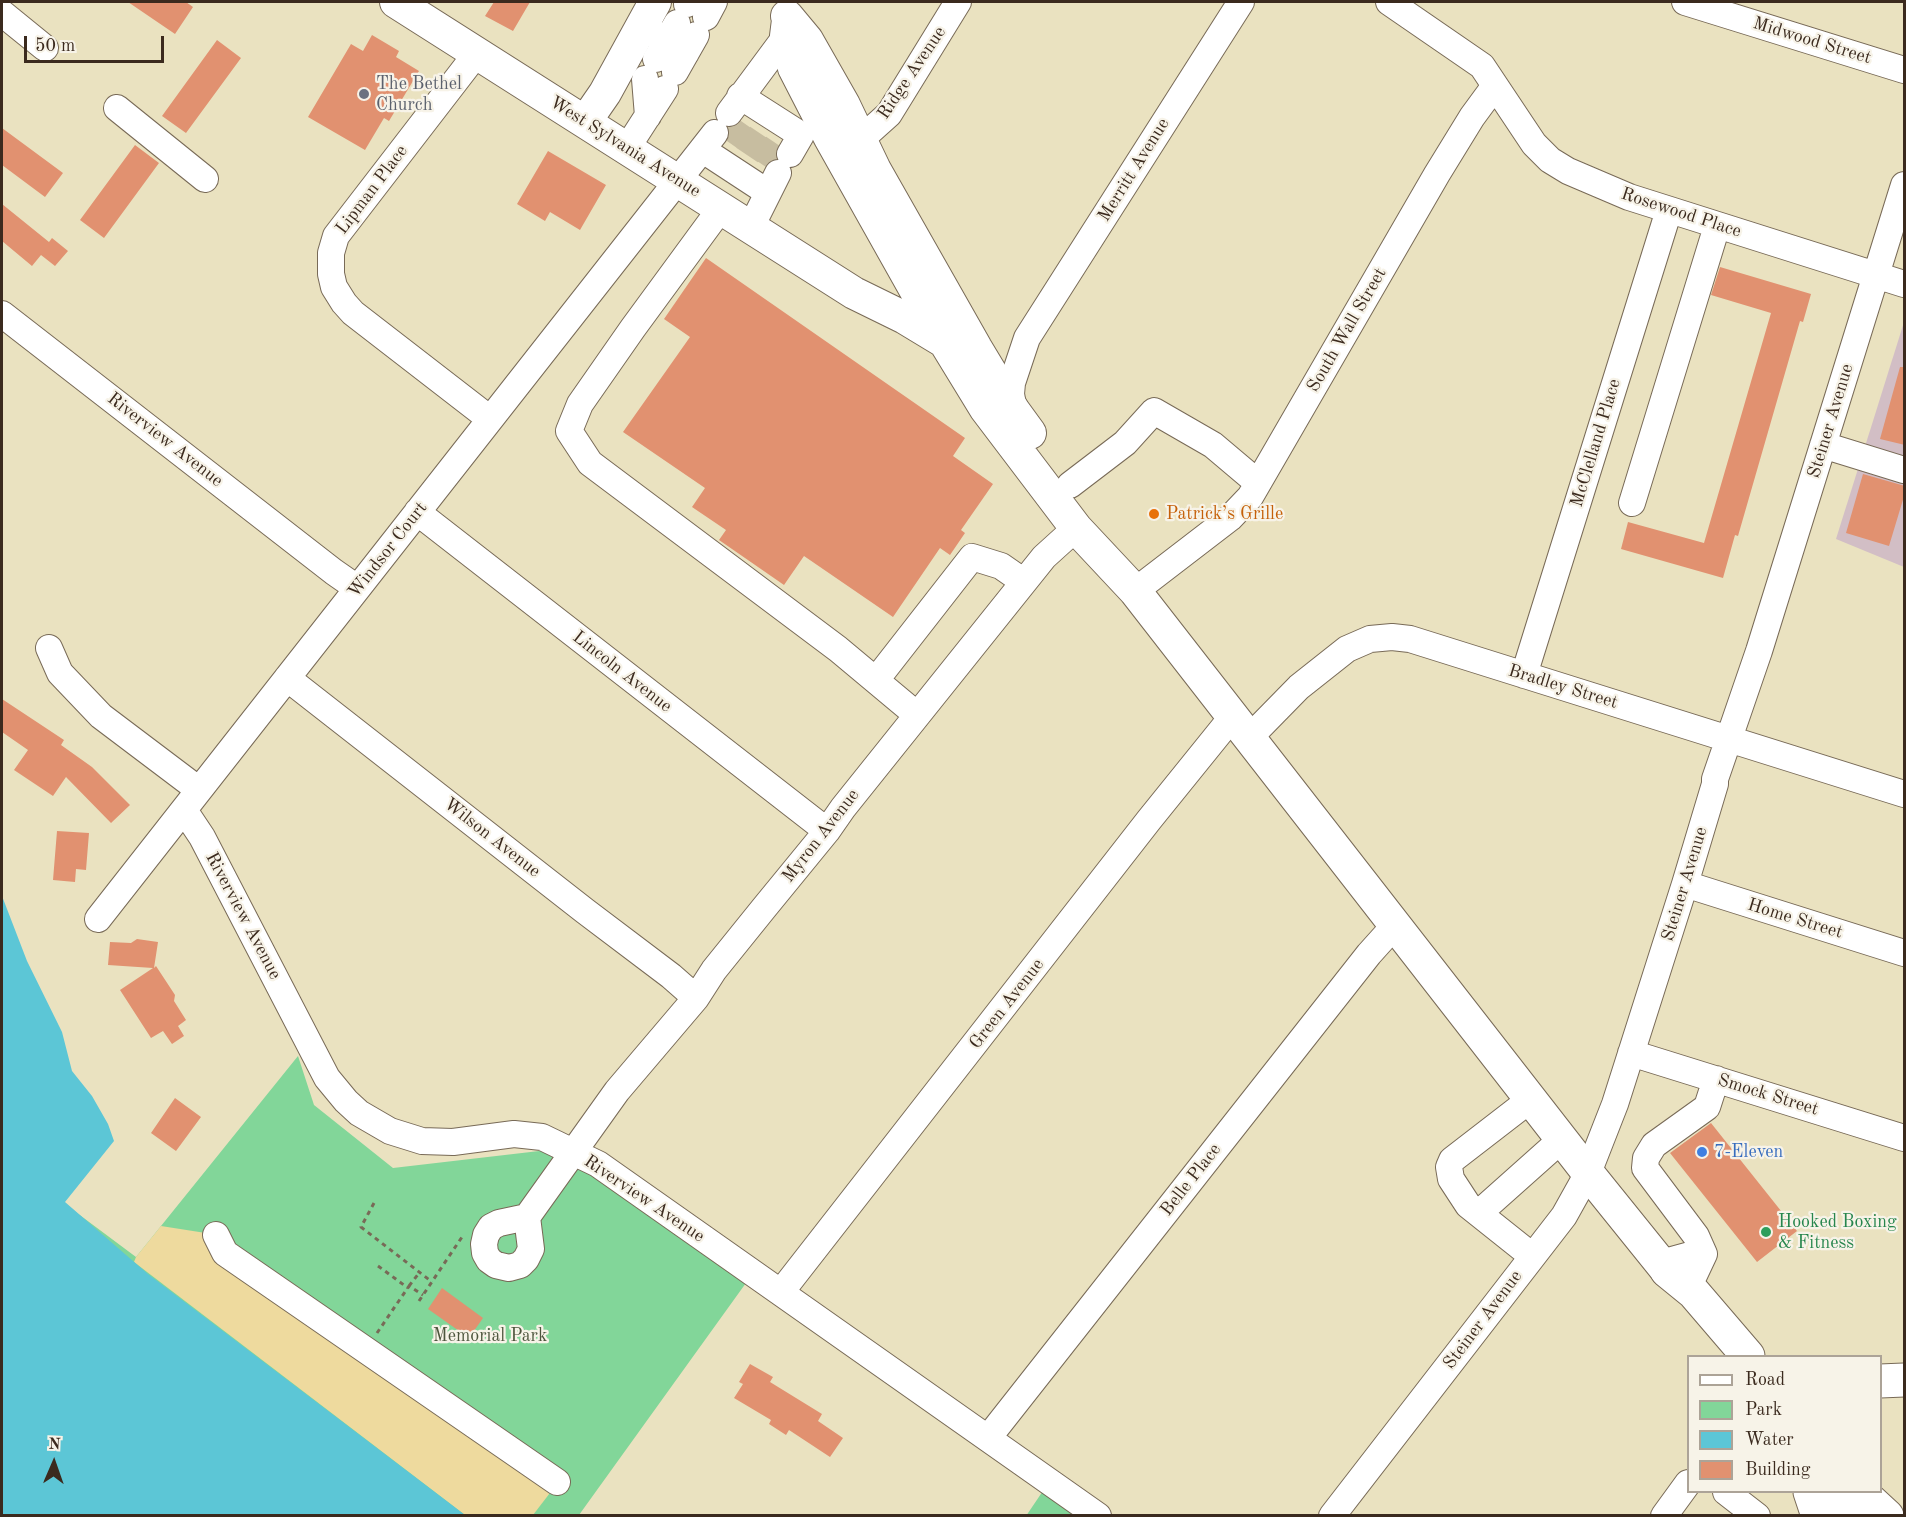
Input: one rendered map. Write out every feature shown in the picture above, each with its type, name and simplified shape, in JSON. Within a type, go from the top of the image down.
[{"type":"highway","points":[[1672,1274],[1747,1355]]},
{"type":"highway","points":[[1672,1274],[1683,1302],[1717,1355]]},
{"type":"highway","points":[[1882,1381],[1905,1380]]},
{"type":"highway","points":[[1811,1493],[1818,1515]]},
{"type":"highway","points":[[1841,1493],[1848,1515]]},
{"type":"highway","points":[[1863,1493],[1887,1515]]},
{"type":"main road","name":"West Sylvania Avenue","points":[[396,2],[854,293],[999,409]]},
{"type":"main road","points":[[785,19],[807,40],[976,348],[999,409],[1076,528],[1136,591],[1588,1173],[1672,1274]]},
{"type":"main road","points":[[785,19],[794,68],[756,142],[944,341]]},
{"type":"main road","points":[[585,122],[605,93],[675,43]]},
{"type":"main road","name":"West Sylvania Avenue","points":[[854,293],[905,318],[944,341],[969,360],[999,409]]},
{"type":"main road","points":[[999,409],[1070,485],[1093,517],[1136,591]]},
{"type":"street","name":"Ridge Avenue","points":[[860,140],[889,114],[958,2]]},
{"type":"street","name":"Merritt Avenue","points":[[999,409],[1011,394],[1012,383],[1028,338],[1240,2]]},
{"type":"street","points":[[1389,2],[1482,66],[1494,87]]},
{"type":"street","name":"Midwood Street","points":[[1684,2],[1905,70]]},
{"type":"street","points":[[2,14],[45,48]]},
{"type":"street","points":[[751,227],[756,142],[785,19]]},
{"type":"street","points":[[627,148],[675,43]]},
{"type":"street","name":"Lipman Place","points":[[477,53],[336,236],[331,253],[331,274],[334,287],[353,313],[490,419]]},
{"type":"street","name":"Rosewood Place","points":[[1494,87],[1534,144],[1550,160],[1568,171],[1629,197],[1905,284]]},
{"type":"street","name":"South Wall Street","points":[[1136,591],[1242,507],[1437,174],[1472,117],[1494,87]]},
{"type":"street","points":[[117,108],[205,179]]},
{"type":"street","name":"Windsor Court","points":[[98,919],[677,181],[756,142]]},
{"type":"street","name":"Steiner Avenue","points":[[1332,1515],[1564,1216],[1588,1173],[1615,1104],[1685,884],[1715,779],[1759,651],[1905,185]]},
{"type":"street","points":[[721,208],[580,404],[569,431],[590,462],[837,649],[917,715]]},
{"type":"street","name":"McClelland Place","points":[[1524,675],[1669,210]]},
{"type":"street","points":[[1632,503],[1717,226]]},
{"type":"street","name":"Riverview Avenue","points":[[2,314],[357,588]]},
{"type":"street","name":"Merritt Avenue","points":[[976,348],[1000,354],[1014,350],[1028,338]]},
{"type":"street","points":[[1070,485],[1125,442],[1154,411],[1213,445],[1258,483]]},
{"type":"street","points":[[1823,445],[1905,470]]},
{"type":"street","name":"Lincoln Avenue","points":[[417,512],[827,831]]},
{"type":"street","name":"Myron Avenue","points":[[527,1217],[617,1091],[696,998],[721,961],[1044,557],[1076,528]]},
{"type":"street","points":[[876,680],[972,557],[1001,566],[1024,582]]},
{"type":"street","name":"Bradley Street","points":[[1242,727],[1299,687],[1347,649],[1370,639],[1392,637],[1410,639],[1905,794]]},
{"type":"street","points":[[48,648],[60,673],[101,716],[200,790]]},
{"type":"street","name":"Wilson Avenue","points":[[287,678],[671,976],[696,998]]},
{"type":"street","name":"Green Avenue","points":[[781,1292],[1149,820],[1242,727]]},
{"type":"street","name":"Riverview Avenue","points":[[184,810],[202,837],[327,1078],[359,1113],[390,1131],[422,1141],[453,1142],[514,1134],[542,1137],[598,1164],[1098,1515]]},
{"type":"street","name":"Home Street","points":[[1685,884],[1905,953]]},
{"type":"street","name":"Belle Place","points":[[988,1438],[1368,954],[1396,924]]},
{"type":"street","name":"Smock Street","points":[[1631,1053],[1905,1138]]},
{"type":"street","points":[[1704,1254],[1696,1236],[1645,1168],[1646,1158],[1654,1144],[1707,1107],[1716,1079]]},
{"type":"street","points":[[1532,1100],[1452,1160],[1449,1167],[1451,1179],[1468,1205],[1532,1256]]},
{"type":"street","points":[[1479,1214],[1562,1139]]},
{"type":"street","points":[[527,1217],[531,1249],[520,1265],[509,1268],[496,1265],[485,1253],[486,1235],[491,1227],[499,1223],[527,1217]]},
{"type":"street","points":[[216,1235],[225,1253],[557,1482]]},
{"type":"street","points":[[1672,1274],[1704,1254]]},
{"type":"street","points":[[1672,1274],[1690,1255],[1704,1254]]},
{"type":"street","points":[[1670,1513],[1687,1486]]},
{"type":"street","points":[[1729,1493],[1757,1515]]},
{"type":"path","points":[[374,1203],[361,1227],[432,1282]]},
{"type":"path","points":[[419,1301],[460,1242],[463,1232],[486,1235]]},
{"type":"path","points":[[378,1266],[423,1295]]},
{"type":"path","points":[[365,1350],[419,1273]]},
{"type":"shaded area","points":[[1904,322],[1904,567],[1836,539]]},
{"type":"green space","name":"Memorial Park","points":[[298,1056],[314,1105],[393,1168],[565,1148],[751,1276],[579,1515],[435,1515],[135,1294],[69,1207],[136,1257]]},
{"type":"green space","points":[[1049,1482],[1096,1516],[1026,1516]]},
{"type":"sand","points":[[161,1226],[212,1234],[553,1489],[533,1515],[465,1515],[134,1262]]},
{"type":"water","points":[[2,896],[27,961],[62,1032],[72,1071],[92,1096],[108,1124],[114,1141],[65,1202],[148,1274],[465,1515],[2,1515]]},
{"type":"building","points":[[128,2],[186,2],[193,7],[175,34]]},
{"type":"building","points":[[494,2],[530,2],[513,31],[485,16]]},
{"type":"building","name":"The Bethel Church","points":[[372,35],[399,51],[396,57],[419,71],[389,121],[384,118],[365,150],[308,117],[351,44],[363,51]]},
{"type":"building","points":[[217,40],[241,58],[186,133],[162,116]]},
{"type":"building","points":[[2,128],[63,173],[45,197],[2,165]]},
{"type":"building","points":[[135,145],[159,163],[104,238],[80,220]]},
{"type":"building","points":[[548,151],[606,185],[580,230],[550,212],[545,221],[517,204]]},
{"type":"building","points":[[2,204],[49,242],[52,238],[68,251],[55,266],[41,255],[32,266],[2,241]]},
{"type":"building","points":[[706,258],[965,438],[953,456],[993,484],[961,530],[965,533],[950,555],[940,548],[893,617],[804,556],[784,585],[719,540],[726,530],[692,507],[705,488],[623,432],[690,337],[664,319]]},
{"type":"building","points":[[1720,267],[1811,294],[1803,322],[1800,321],[1738,536],[1735,535],[1723,578],[1621,549],[1628,522],[1704,543],[1771,313],[1711,295]]},
{"type":"building","points":[[1900,367],[1905,367],[1905,445],[1880,439]]},
{"type":"building","points":[[1863,474],[1905,486],[1905,493],[1889,546],[1846,533]]},
{"type":"building","points":[[2,699],[64,740],[61,745],[92,767],[130,805],[111,823],[66,777],[53,796],[14,770],[28,750],[2,732]]},
{"type":"building","points":[[57,831],[89,833],[86,870],[76,869],[75,882],[53,880]]},
{"type":"building","points":[[137,939],[158,942],[154,968],[156,966],[175,995],[174,1001],[186,1020],[178,1026],[184,1036],[172,1044],[163,1031],[151,1038],[120,990],[153,968],[108,965],[110,942],[131,943]]},
{"type":"building","points":[[175,1098],[201,1117],[176,1151],[151,1133]]},
{"type":"building","points":[[1711,1123],[1797,1231],[1757,1262],[1670,1153]]},
{"type":"building","points":[[442,1288],[483,1318],[469,1338],[428,1309]]},
{"type":"building","points":[[750,1364],[773,1377],[770,1382],[822,1414],[818,1421],[843,1438],[830,1457],[789,1430],[786,1435],[769,1424],[771,1420],[734,1398],[743,1384],[739,1382]]},
{"type":"tunnel","points":[[727,141],[741,121]]},
{"type":"tunnel","points":[[747,155],[761,134]]},
{"type":"tunnel","points":[[763,165],[777,144]]},
{"type":"place","name":"The Bethel Church","points":[[364,94]]},
{"type":"place","name":"Patrick’s Grille","points":[[1154,514]]},
{"type":"place","name":"7-Eleven","points":[[1702,1152]]},
{"type":"place","name":"Hooked Boxing & Fitness","points":[[1766,1232]]}]
